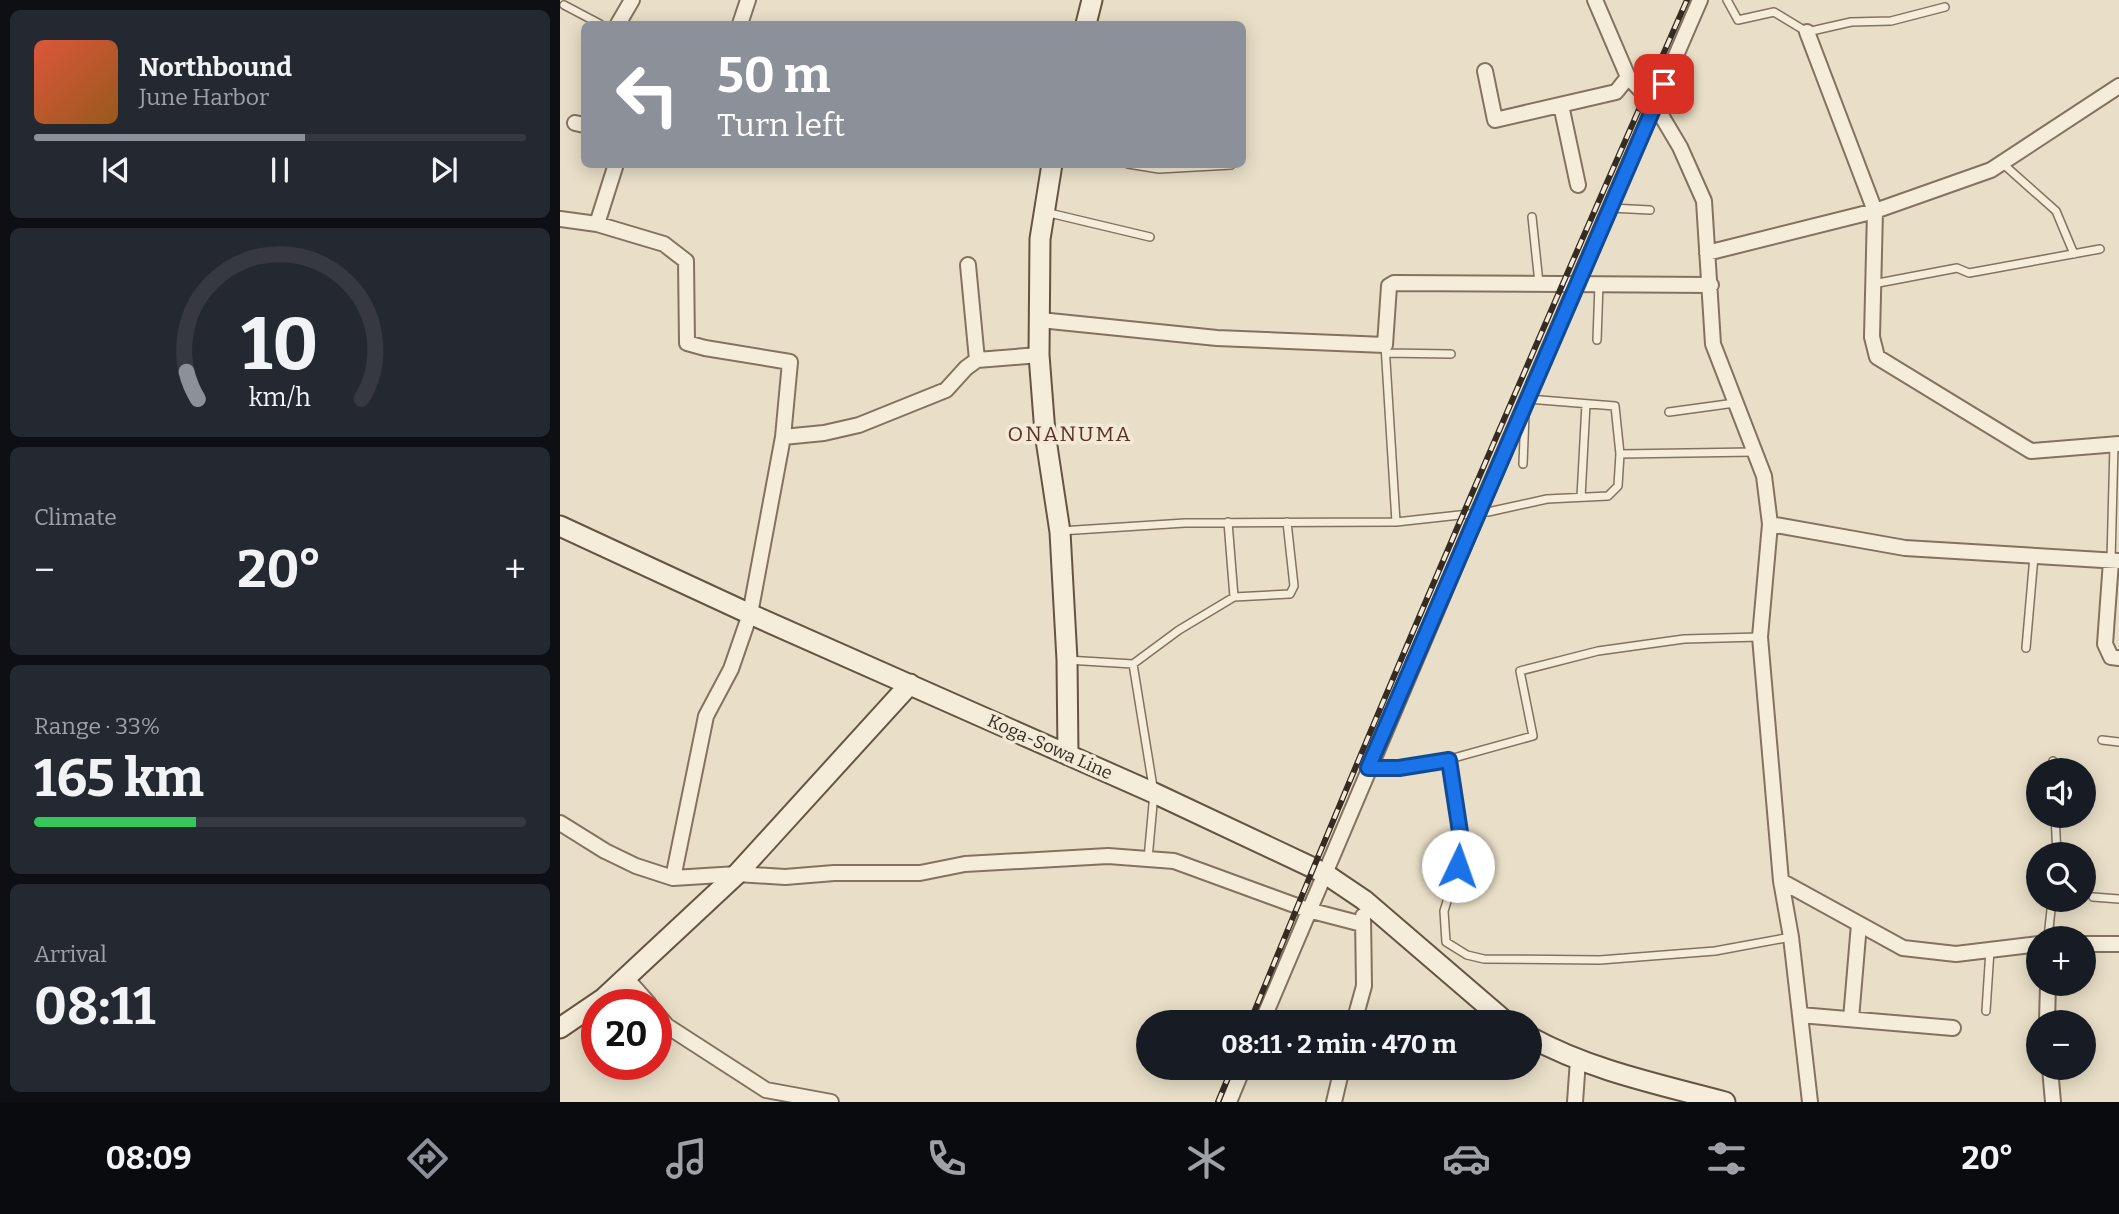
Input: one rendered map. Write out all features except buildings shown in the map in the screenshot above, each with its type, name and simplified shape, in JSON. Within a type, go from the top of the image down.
[{"type":"main road","points":[[1087,21],[1092,0]]},
{"type":"main road","points":[[1051,168],[1040,239],[1039,355],[1045,433],[1060,531],[1067,660],[1068,755]]},
{"type":"main road","name":"Koga-Sowa Line","points":[[560,526],[750,614],[1154,793],[1324,873],[1364,900],[1492,1010]]},
{"type":"main road","points":[[560,1028],[604,998],[737,874],[910,684]]},
{"type":"main road","points":[[1542,1043],[1578,1060],[1725,1102]]},
{"type":"street","points":[[620,21],[632,0]]},
{"type":"street","points":[[741,21],[748,0]]},
{"type":"street","points":[[1595,0],[1628,77],[1655,105],[1680,147],[1704,201],[1713,344],[1764,476],[1770,524],[1760,637],[1781,881],[1791,937],[1810,1102]]},
{"type":"street","points":[[1267,1010],[1368,768],[1483,513],[1526,401],[1700,0]]},
{"type":"street","points":[[1807,32],[1875,211],[1872,337],[1877,357],[2031,451],[2116,444]]},
{"type":"street","points":[[1485,71],[1495,120],[1616,92],[1628,77]]},
{"type":"street","points":[[1707,253],[1875,211],[1991,170],[2119,86]]},
{"type":"street","points":[[1562,105],[1578,185]]},
{"type":"street","points":[[597,224],[615,168]]},
{"type":"street","points":[[560,219],[597,224],[664,244],[686,261],[687,343],[790,362],[783,437],[750,614],[731,669],[706,716],[673,878]]},
{"type":"street","points":[[968,265],[977,360]]},
{"type":"street","points":[[1040,320],[1217,338],[1386,349],[1389,286],[1394,283],[1711,285]]},
{"type":"street","points":[[783,437],[824,433],[859,425],[946,390],[977,360],[1039,355]]},
{"type":"street","points":[[1770,524],[1905,548],[2115,561],[2105,644],[2111,657],[2119,658]]},
{"type":"street","points":[[560,823],[605,851],[636,866],[673,878],[737,874],[785,877],[834,873],[920,873],[965,864],[1108,856],[1174,861],[1308,910],[1363,924]]},
{"type":"street","points":[[1781,881],[1903,948],[1956,954],[2026,946]]},
{"type":"street","points":[[1357,1010],[1364,986],[1364,900]]},
{"type":"street","points":[[1851,1019],[1859,924]]},
{"type":"street","points":[[2096,944],[2119,944]]},
{"type":"street","points":[[626,978],[636,989]]},
{"type":"street","points":[[1800,1015],[1953,1028]]},
{"type":"street","points":[[672,1029],[766,1090],[831,1102]]},
{"type":"street","points":[[1575,1102],[1578,1060]]},
{"type":"street","points":[[1229,1102],[1238,1080]]},
{"type":"street","points":[[1334,1102],[1339,1080]]},
{"type":"street","points":[[2051,1080],[2053,1102]]},
{"type":"lane","points":[[1727,0],[1738,20],[1774,12],[1807,32],[1852,22],[1891,22],[1945,7]]},
{"type":"lane","points":[[564,5],[594,21]]},
{"type":"lane","points":[[2002,163],[2056,211],[2074,254]]},
{"type":"lane","points":[[1156,168],[1177,168]]},
{"type":"lane","points":[[1610,208],[1650,210]]},
{"type":"lane","points":[[1044,212],[1150,237]]},
{"type":"lane","points":[[1532,218],[1539,283]]},
{"type":"lane","points":[[1873,284],[1957,268],[1969,273],[2100,249]]},
{"type":"lane","points":[[1597,340],[1599,284]]},
{"type":"lane","points":[[1396,522],[1386,349],[1451,354]]},
{"type":"lane","points":[[1060,531],[1228,522],[1396,522],[1483,513],[1547,499],[1608,496],[1618,486],[1620,454],[1615,406],[1526,401],[1522,464]]},
{"type":"lane","points":[[1669,412],[1735,403]]},
{"type":"lane","points":[[1581,497],[1586,404]]},
{"type":"lane","points":[[2115,561],[2116,444]]},
{"type":"lane","points":[[1620,454],[1755,452]]},
{"type":"lane","points":[[1228,522],[1234,597]]},
{"type":"lane","points":[[1067,660],[1133,664],[1179,630],[1234,597],[1290,594],[1294,586],[1287,522]]},
{"type":"lane","points":[[2026,648],[2034,556]]},
{"type":"lane","points":[[1368,768],[1399,768],[1449,760],[1533,736],[1520,671],[1598,652],[1672,640],[1760,637]]},
{"type":"lane","points":[[1133,664],[1154,793],[1148,859]]},
{"type":"lane","points":[[2102,740],[2119,742]]},
{"type":"lane","points":[[1449,760],[1460,832],[1458,866],[1444,911],[1446,942],[1466,955],[1484,959],[1600,960],[1715,951],[1791,937]]},
{"type":"lane","points":[[2096,897],[2119,899]]},
{"type":"lane","points":[[1986,1011],[1990,950]]},
{"type":"railway","points":[[1255,1010],[1465,509],[1687,0]]},
{"type":"railway","points":[[1218,1102],[1227,1080]]},
{"type":"district","name":"ONANUMA","points":[[1070,434]]},
{"type":"route","points":[[1458,866],[1460,832],[1449,760],[1399,768],[1368,768],[1664,84]]}]
